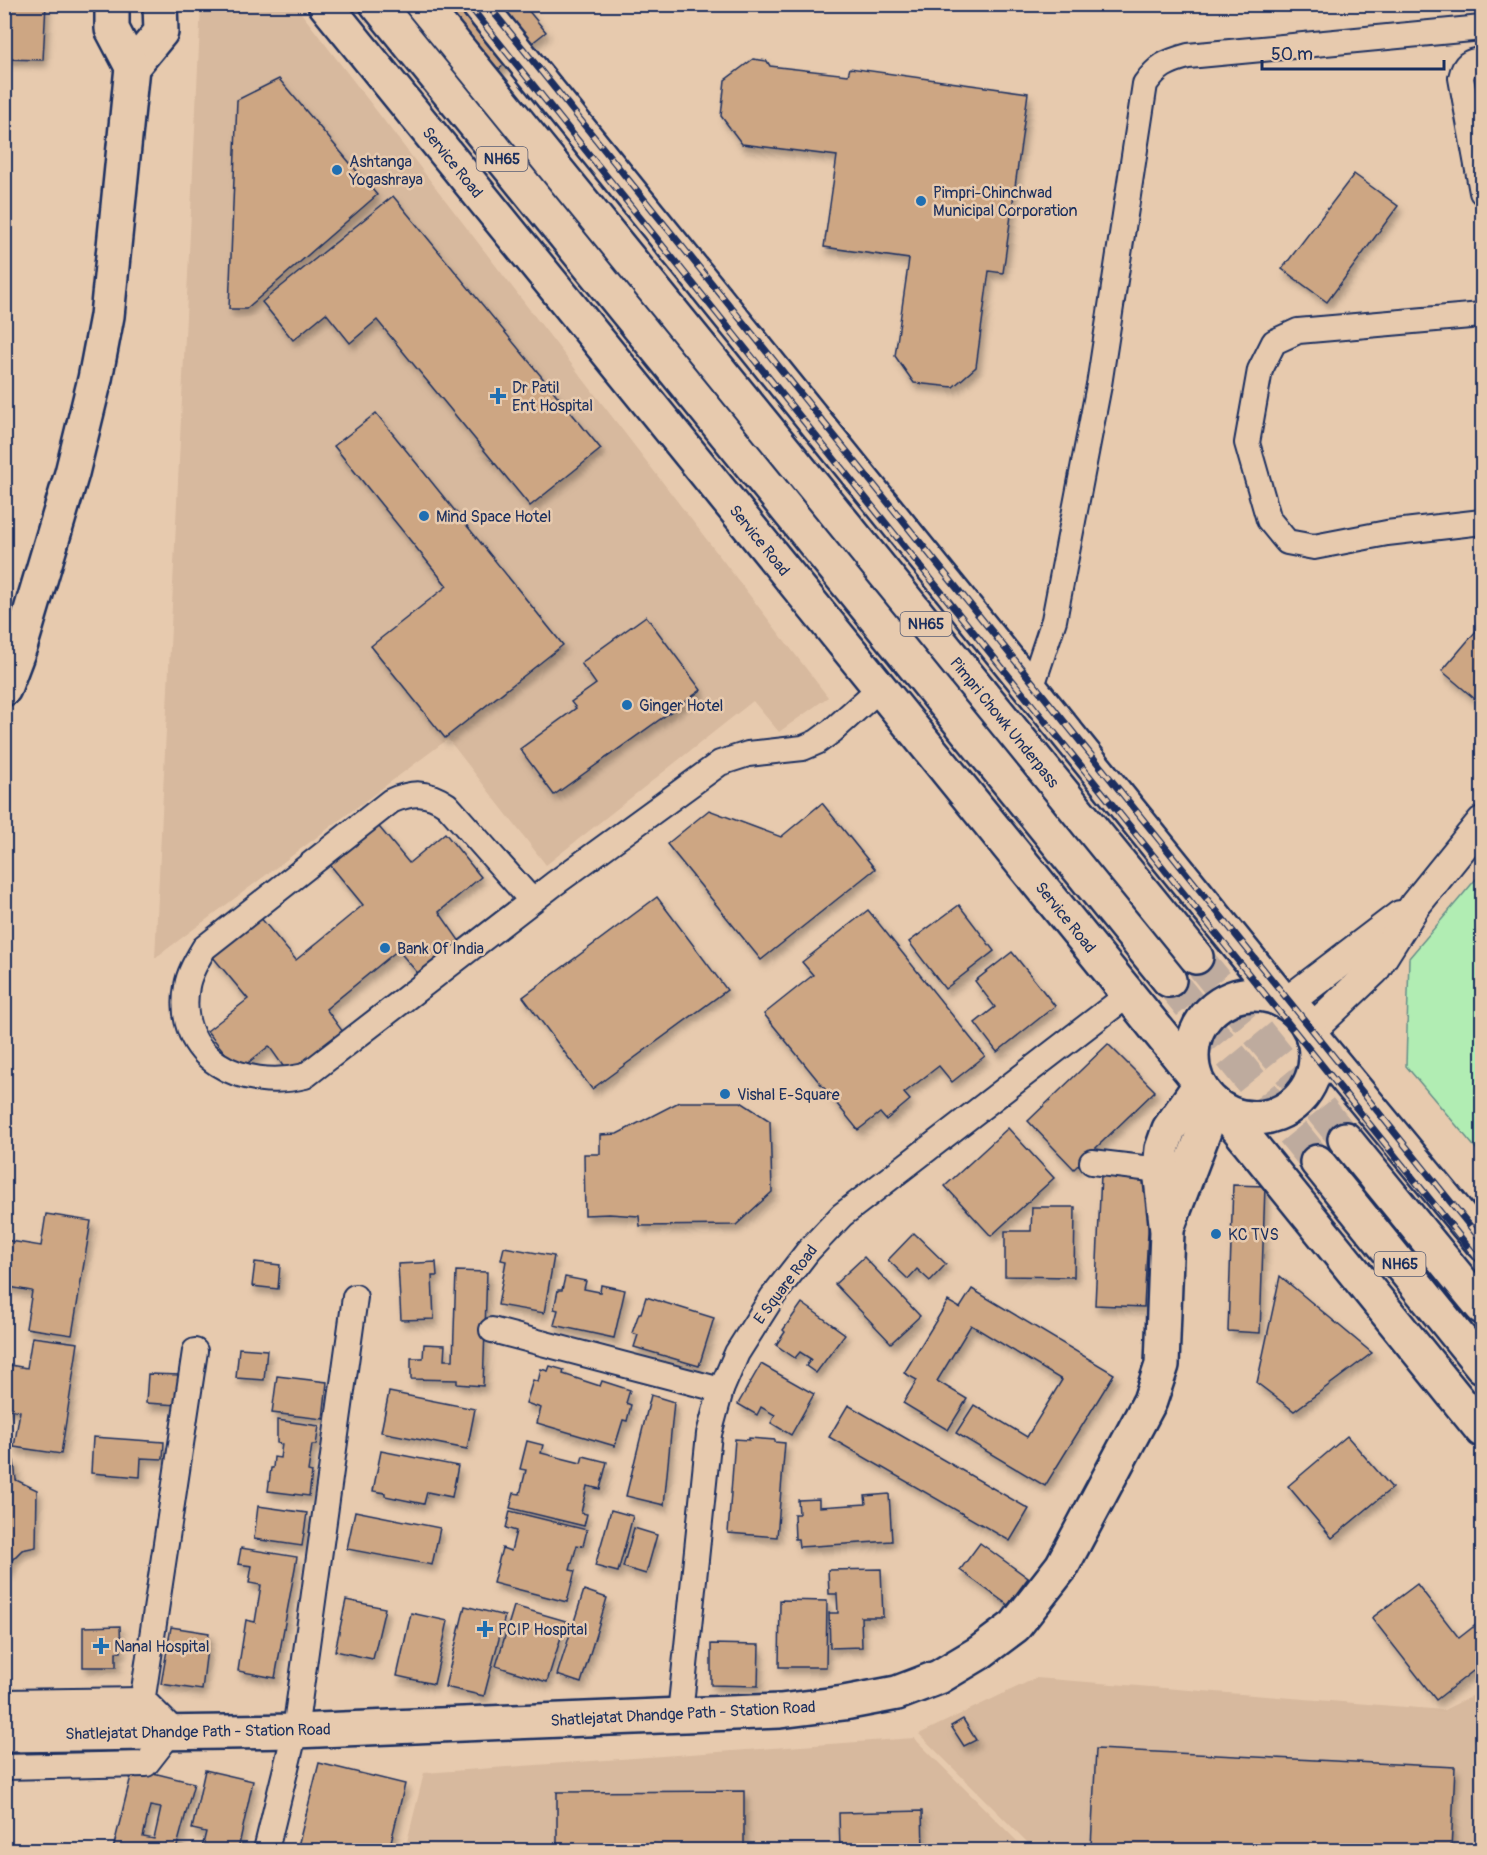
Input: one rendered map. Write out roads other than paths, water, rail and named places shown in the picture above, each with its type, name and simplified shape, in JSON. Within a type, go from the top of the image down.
[{"type":"main road","points":[[4,689],[21,644],[69,484],[95,380],[107,316],[132,67],[112,29],[112,4]]},
{"type":"main road","points":[[132,67],[161,32],[160,4]]},
{"type":"main road","name":"Service Road","points":[[325,4],[1482,1430]]},
{"type":"main road","name":"NH65","points":[[376,4],[1169,980]]},
{"type":"main road","name":"Pimpri Chowk Underpass","points":[[422,4],[1196,957]]},
{"type":"main road","points":[[478,4],[1284,1002],[1302,1016],[1312,1034],[1482,1243]]},
{"type":"main road","points":[[1284,1002],[1271,997],[1247,995],[1229,999],[1205,1017],[1194,1039],[1191,1063],[1208,1094],[1248,1118],[1272,1115],[1294,1104],[1314,1074],[1316,1050],[1312,1034]]},
{"type":"main road","name":"Shatlejatat Dhandge Path - Station Road","points":[[4,1735],[295,1731],[780,1711],[897,1693],[939,1677],[979,1653],[1015,1626],[1062,1566],[1150,1401],[1162,1365],[1167,1231],[1160,1170],[1162,1149],[1169,1129],[1208,1094]]},
{"type":"main road","name":"Shatlejatat Dhandge Path - Station Road","points":[[1167,1231],[1208,1094]]},
{"type":"main road","name":"NH65","points":[[1345,1139],[1482,1307]]},
{"type":"main road","name":"NH65","points":[[1317,1162],[1482,1366]]},
{"type":"street","points":[[1031,689],[1054,620],[1094,416],[1145,84],[1154,71],[1168,62],[1188,56],[1482,28]]},
{"type":"street","points":[[1482,60],[1471,61],[1463,68],[1461,78],[1482,192]]},
{"type":"street","points":[[1482,315],[1298,330],[1275,342],[1260,370],[1247,442],[1269,520],[1287,543],[1314,547],[1387,533],[1482,522]]},
{"type":"street","points":[[532,901],[447,805],[436,797],[420,793],[405,795],[391,801],[204,948],[193,967],[187,985],[186,1007],[191,1032],[205,1053],[219,1066],[238,1074],[280,1080],[305,1076],[532,901],[720,763],[748,754],[803,748],[818,742],[880,688]]},
{"type":"street","points":[[1284,1002],[1414,905],[1478,836]]},
{"type":"street","points":[[1312,1034],[1374,970],[1414,905]]},
{"type":"street","name":"E Square Road","points":[[680,1714],[709,1434],[721,1390],[737,1353],[773,1296],[808,1251],[842,1215],[1129,994]]},
{"type":"street","points":[[1092,1162],[1160,1170]]},
{"type":"street","points":[[266,1851],[295,1731],[355,1297]]},
{"type":"street","points":[[492,1330],[721,1390]]},
{"type":"street","points":[[142,1703],[195,1351]]},
{"type":"street","points":[[4,1705],[142,1703],[171,1732],[146,1764],[4,1767]]},
{"type":"tunnel","points":[[1196,957],[1345,1139]]},
{"type":"tunnel","points":[[1169,980],[1317,1162]]},
{"type":"railway","points":[[468,4],[1482,1264]]},
{"type":"railway","points":[[487,4],[1482,1241]]},
{"type":"place","name":"Ashtanga Yogashraya","points":[[337,170]]},
{"type":"place","name":"Pimpri-Chinchwad Municipal Corporation","points":[[921,201]]},
{"type":"place","name":"Dr Patil Ent Hospital","points":[[498,396]]},
{"type":"place","name":"Mind Space Hotel","points":[[424,516]]},
{"type":"place","name":"Ginger Hotel","points":[[627,705]]},
{"type":"place","name":"Bank Of India","points":[[385,948]]},
{"type":"place","name":"Vishal E-Square","points":[[725,1094]]},
{"type":"place","name":"KC TVS","points":[[1216,1234]]},
{"type":"place","name":"PCIP Hospital","points":[[485,1629]]},
{"type":"place","name":"Nanal Hospital","points":[[101,1646]]}]
